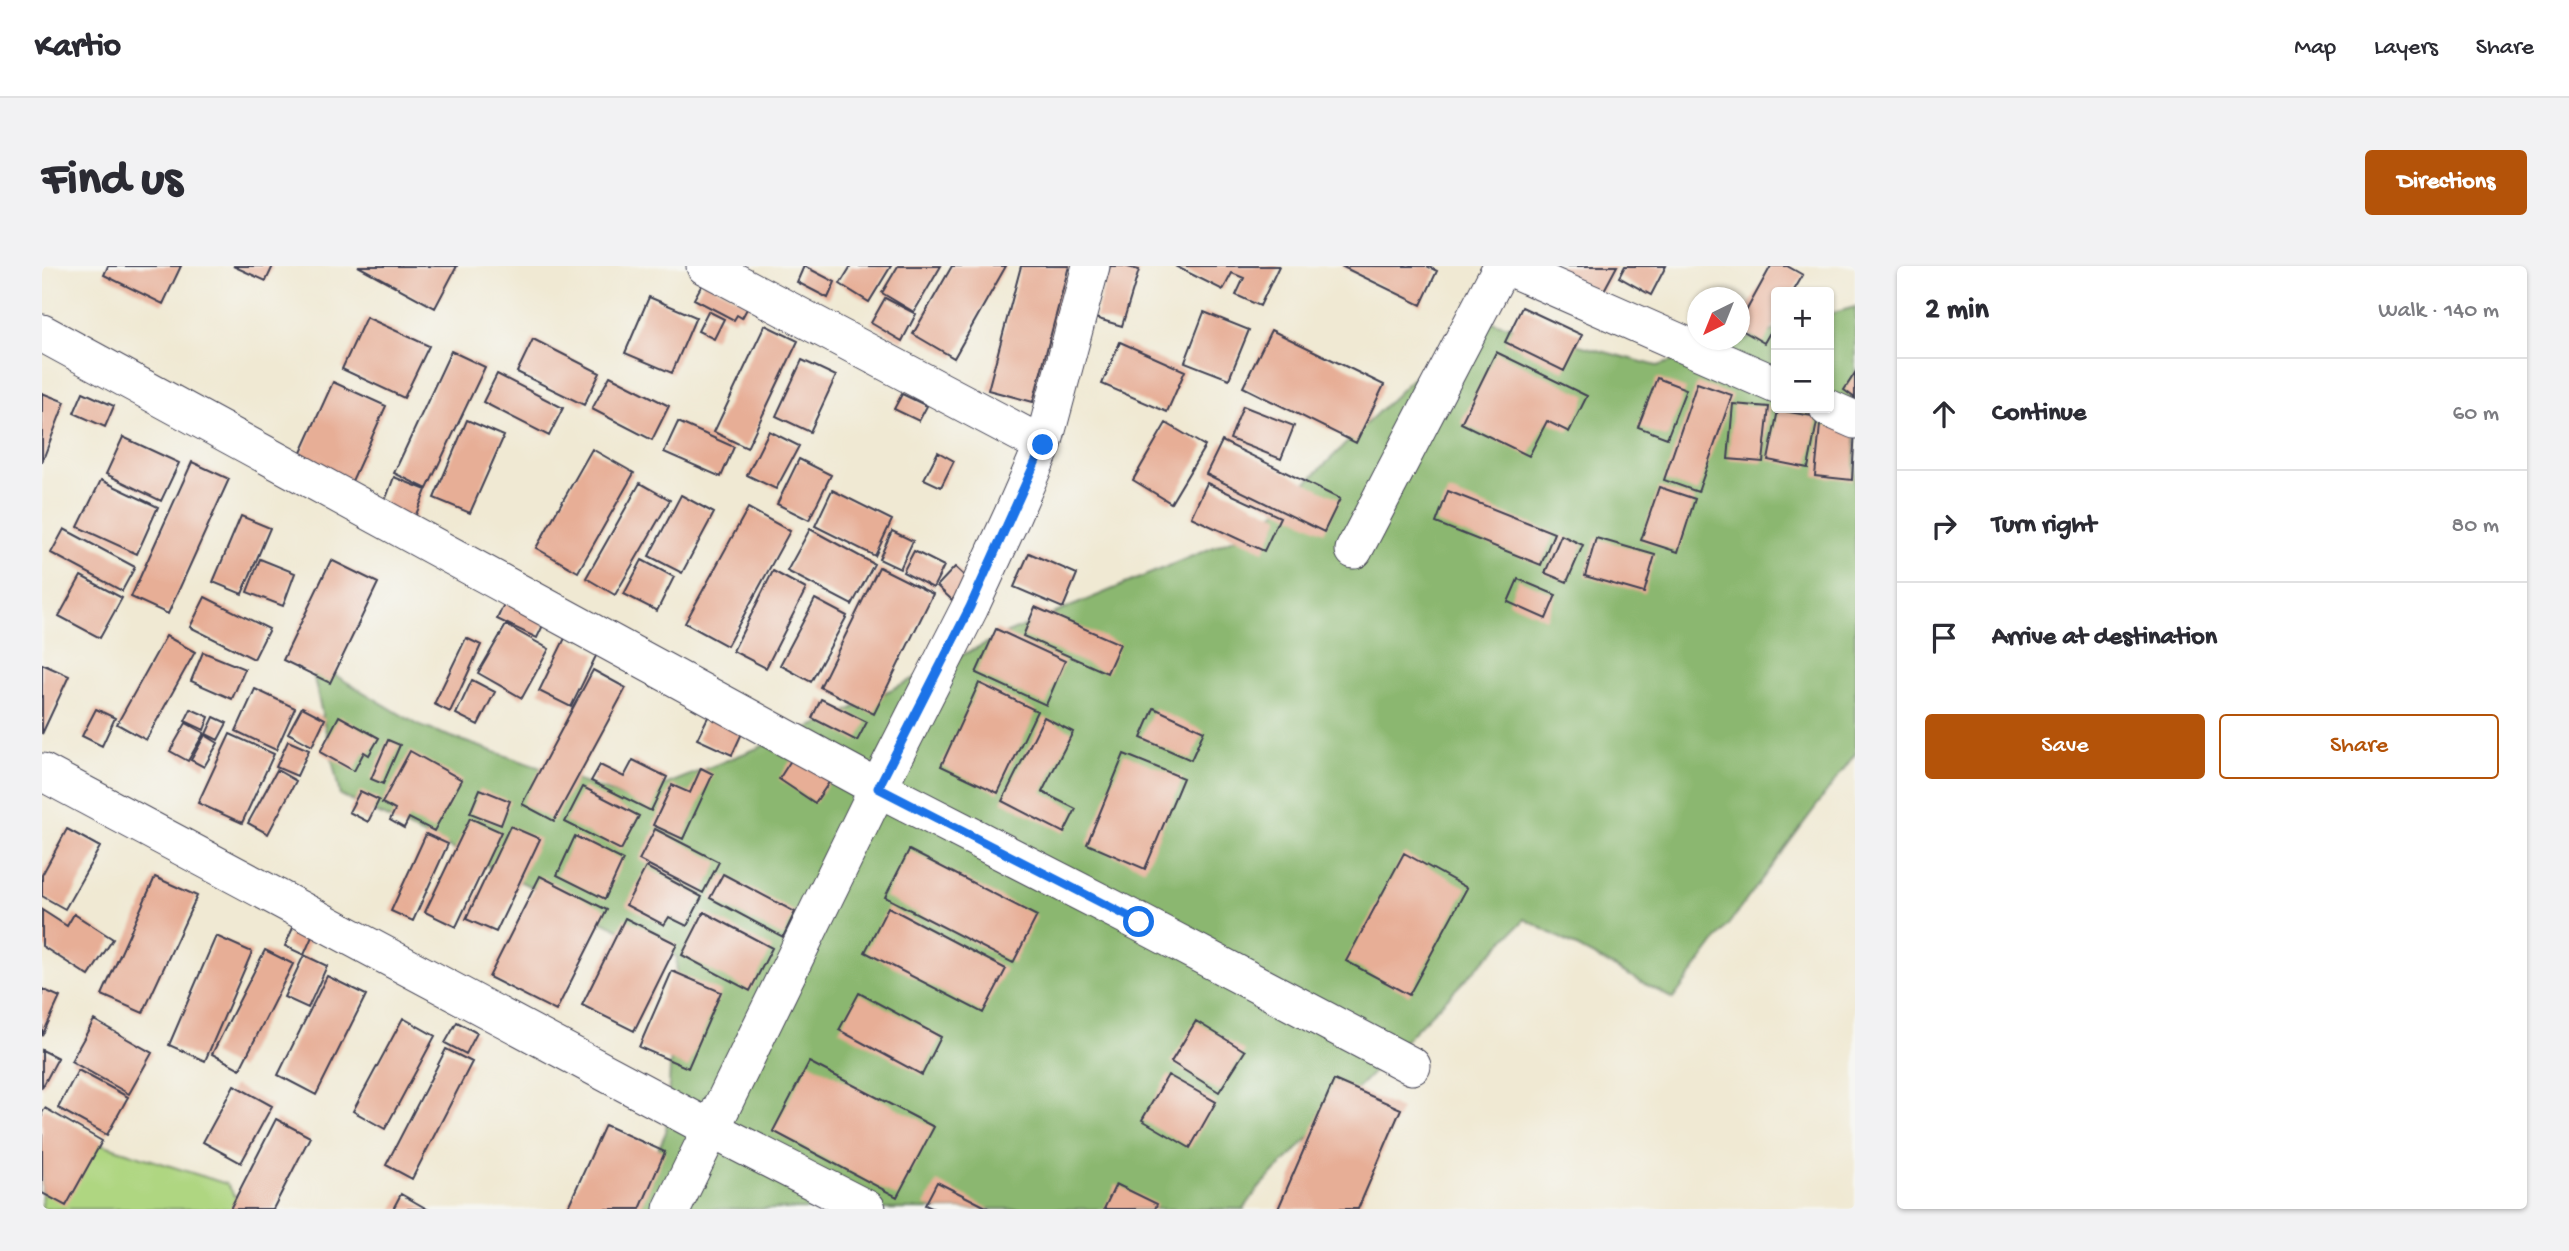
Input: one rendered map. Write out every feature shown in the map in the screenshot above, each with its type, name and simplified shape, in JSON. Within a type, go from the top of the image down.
[{"type":"street","points":[[705,266],[1043,445]]},
{"type":"street","points":[[672,1209],[878,788],[970,607],[1043,445],[1091,266]]},
{"type":"street","points":[[1354,550],[1504,266],[1771,383]]},
{"type":"street","points":[[42,333],[878,788],[1412,1066]]},
{"type":"street","points":[[1834,411],[1855,420]]},
{"type":"street","points":[[44,777],[867,1209]]},
{"type":"green space","points":[[1855,307],[1855,754],[1673,999],[1525,919],[1258,1189],[1244,1209],[631,1209],[666,1132],[677,957],[340,795],[310,660],[420,726],[630,799],[833,718],[1005,634],[1260,528],[1475,317],[1657,366],[1710,350],[1750,350],[1750,338],[1771,332],[1771,413],[1834,413],[1834,313]]},
{"type":"green space","points":[[89,1140],[227,1184],[244,1209],[42,1209],[42,1150]]},
{"type":"building","points":[[108,266],[181,266],[163,304],[104,275]]},
{"type":"building","points":[[233,266],[273,266],[266,281]]},
{"type":"building","points":[[358,266],[457,266],[435,308]]},
{"type":"building","points":[[804,266],[835,282],[828,298],[797,282]]},
{"type":"building","points":[[851,266],[891,266],[869,302],[840,284]]},
{"type":"building","points":[[898,266],[941,266],[914,312],[882,293]]},
{"type":"building","points":[[952,266],[1006,266],[954,358],[913,334]]},
{"type":"building","points":[[1021,266],[1069,266],[1033,402],[988,390]]},
{"type":"building","points":[[1110,266],[1139,270],[1122,326],[1095,318]]},
{"type":"building","points":[[1175,266],[1279,266],[1260,306],[1236,295],[1244,278],[1232,273],[1223,290]]},
{"type":"building","points":[[1341,266],[1427,266],[1437,271],[1421,305]]},
{"type":"building","points":[[1553,266],[1617,266],[1602,294]]},
{"type":"building","points":[[1625,266],[1666,266],[1651,295],[1619,277]]},
{"type":"building","points":[[1771,266],[1787,266],[1803,275],[1796,287],[1771,287],[1771,331],[1764,343],[1750,335],[1750,304]]},
{"type":"building","points":[[704,281],[749,305],[742,318],[737,315],[734,320],[694,299]]},
{"type":"building","points":[[649,297],[696,317],[672,373],[625,353]]},
{"type":"building","points":[[885,298],[916,314],[902,341],[871,323]]},
{"type":"building","points":[[1522,307],[1582,335],[1564,371],[1505,342]]},
{"type":"building","points":[[708,311],[724,319],[714,339],[698,331]]},
{"type":"building","points":[[1204,312],[1249,330],[1229,379],[1185,362]]},
{"type":"building","points":[[366,317],[429,346],[404,398],[342,369]]},
{"type":"building","points":[[765,325],[798,341],[747,448],[714,432]]},
{"type":"building","points":[[1271,330],[1384,385],[1356,443],[1243,387]]},
{"type":"building","points":[[533,339],[600,373],[584,405],[517,372]]},
{"type":"building","points":[[1120,342],[1185,371],[1167,412],[1102,384]]},
{"type":"building","points":[[451,351],[485,367],[427,489],[394,473]]},
{"type":"building","points":[[1496,352],[1587,396],[1569,432],[1547,421],[1529,456],[1461,423]]},
{"type":"building","points":[[802,360],[836,376],[810,432],[776,416]]},
{"type":"building","points":[[1855,373],[1855,398],[1844,390]]},
{"type":"building","points":[[497,374],[563,408],[549,436],[483,402]]},
{"type":"building","points":[[610,376],[669,406],[652,440],[592,409]]},
{"type":"building","points":[[1657,378],[1686,389],[1667,438],[1638,427]]},
{"type":"building","points":[[333,382],[386,406],[352,481],[299,457]]},
{"type":"building","points":[[1697,383],[1732,395],[1698,492],[1664,480]]},
{"type":"building","points":[[83,392],[114,406],[105,427],[74,413]]},
{"type":"building","points":[[42,393],[65,402],[42,462]]},
{"type":"building","points":[[902,394],[927,406],[919,421],[894,409]]},
{"type":"building","points":[[1733,404],[1769,407],[1763,462],[1728,459]]},
{"type":"building","points":[[1243,406],[1294,426],[1281,459],[1230,439]]},
{"type":"building","points":[[1777,413],[1818,417],[1808,468],[1768,460]]},
{"type":"building","points":[[467,420],[504,436],[470,513],[434,498]]},
{"type":"building","points":[[678,422],[734,447],[721,477],[664,452]]},
{"type":"building","points":[[1166,423],[1205,446],[1171,503],[1133,480]]},
{"type":"building","points":[[1820,425],[1855,429],[1852,480],[1815,476]]},
{"type":"building","points":[[769,431],[799,446],[776,489],[747,475]]},
{"type":"building","points":[[123,437],[179,463],[161,501],[106,474]]},
{"type":"building","points":[[1222,441],[1340,499],[1324,532],[1206,474]]},
{"type":"building","points":[[592,449],[634,473],[578,572],[536,548]]},
{"type":"building","points":[[938,452],[954,461],[941,487],[924,479]]},
{"type":"building","points":[[799,459],[831,475],[809,520],[777,504]]},
{"type":"building","points":[[192,462],[229,479],[168,614],[131,597]]},
{"type":"building","points":[[394,477],[426,490],[413,522],[382,509]]},
{"type":"building","points":[[101,480],[158,507],[137,554],[78,527]]},
{"type":"building","points":[[640,483],[670,500],[615,595],[586,578]]},
{"type":"building","points":[[1207,483],[1280,517],[1264,551],[1191,517]]},
{"type":"building","points":[[1659,487],[1695,499],[1678,552],[1641,540]]},
{"type":"building","points":[[832,490],[892,520],[875,556],[815,526]]},
{"type":"building","points":[[1448,491],[1554,533],[1541,565],[1436,523]]},
{"type":"building","points":[[681,495],[714,513],[682,573],[649,556]]},
{"type":"building","points":[[748,508],[790,531],[727,646],[685,623]]},
{"type":"building","points":[[241,516],[270,528],[242,594],[213,582]]},
{"type":"building","points":[[64,529],[135,567],[122,591],[51,553]]},
{"type":"building","points":[[810,529],[874,564],[852,605],[787,571]]},
{"type":"building","points":[[892,531],[913,541],[900,569],[879,559]]},
{"type":"building","points":[[1561,535],[1583,545],[1567,582],[1545,573]]},
{"type":"building","points":[[1596,538],[1655,555],[1644,593],[1585,576]]},
{"type":"building","points":[[914,551],[944,566],[933,588],[903,572]]},
{"type":"building","points":[[1029,553],[1077,574],[1063,608],[1014,587]]},
{"type":"building","points":[[260,559],[295,573],[283,606],[247,592]]},
{"type":"building","points":[[331,560],[378,583],[330,683],[283,660]]},
{"type":"building","points":[[642,560],[674,577],[657,611],[624,594]]},
{"type":"building","points":[[879,567],[933,594],[874,714],[820,687]]},
{"type":"building","points":[[955,567],[970,581],[952,600],[937,586]]},
{"type":"building","points":[[773,571],[806,589],[766,668],[733,651]]},
{"type":"building","points":[[81,576],[122,598],[100,638],[59,616]]},
{"type":"building","points":[[1518,579],[1556,595],[1546,619],[1508,602]]},
{"type":"building","points":[[205,597],[269,629],[254,659],[190,627]]},
{"type":"building","points":[[815,599],[847,616],[811,682],[780,665]]},
{"type":"building","points":[[505,602],[545,621],[537,638],[497,619]]},
{"type":"building","points":[[1035,607],[1120,644],[1107,673],[1023,636]]},
{"type":"building","points":[[506,625],[549,649],[522,698],[478,673]]},
{"type":"building","points":[[996,629],[1065,661],[1046,705],[976,673]]},
{"type":"building","points":[[166,636],[195,652],[146,740],[117,724]]},
{"type":"building","points":[[466,638],[481,645],[450,712],[434,704]]},
{"type":"building","points":[[565,638],[597,654],[571,707],[539,691]]},
{"type":"building","points":[[203,652],[245,669],[232,699],[191,681]]},
{"type":"building","points":[[42,664],[69,676],[42,734]]},
{"type":"building","points":[[593,670],[626,688],[554,821],[522,804]]},
{"type":"building","points":[[472,680],[495,692],[478,725],[456,714]]},
{"type":"building","points":[[979,683],[1037,711],[998,793],[941,766]]},
{"type":"building","points":[[255,689],[295,708],[276,750],[236,731]]},
{"type":"building","points":[[821,699],[867,722],[857,741],[812,718]]},
{"type":"building","points":[[302,707],[325,719],[312,746],[288,733]]},
{"type":"building","points":[[1154,708],[1204,731],[1191,760],[1141,738]]},
{"type":"building","points":[[96,709],[115,718],[102,746],[82,736]]},
{"type":"building","points":[[191,709],[209,717],[204,730],[185,721]]},
{"type":"building","points":[[709,715],[743,731],[732,755],[697,739]]},
{"type":"building","points":[[339,716],[379,738],[369,755],[364,752],[354,771],[320,752]]},
{"type":"building","points":[[214,717],[227,723],[218,740],[206,734]]},
{"type":"building","points":[[1044,717],[1073,732],[1042,792],[1076,809],[1064,833],[1002,801]]},
{"type":"building","points":[[186,723],[204,733],[188,761],[170,751]]},
{"type":"building","points":[[230,734],[274,754],[242,823],[198,803]]},
{"type":"building","points":[[205,735],[218,743],[204,767],[191,760]]},
{"type":"building","points":[[388,740],[400,745],[383,784],[371,779]]},
{"type":"building","points":[[288,741],[309,750],[297,776],[276,767]]},
{"type":"building","points":[[410,751],[462,780],[434,831],[409,818],[404,828],[390,820],[395,810],[382,803]]},
{"type":"building","points":[[795,754],[832,778],[815,803],[779,779]]},
{"type":"building","points":[[1124,754],[1183,778],[1145,869],[1087,844]]},
{"type":"building","points":[[633,760],[667,777],[651,811],[591,781],[600,765],[624,777]]},
{"type":"building","points":[[701,768],[713,774],[683,839],[653,825],[672,785],[690,793]]},
{"type":"building","points":[[277,770],[296,781],[268,834],[248,823]]},
{"type":"building","points":[[583,787],[639,816],[621,850],[565,822]]},
{"type":"building","points":[[480,789],[510,801],[501,825],[470,813]]},
{"type":"building","points":[[360,791],[379,800],[368,822],[349,812]]},
{"type":"building","points":[[470,818],[501,832],[456,927],[425,912]]},
{"type":"building","points":[[510,826],[540,839],[496,932],[466,919]]},
{"type":"building","points":[[67,829],[100,847],[65,909],[42,896],[42,875]]},
{"type":"building","points":[[655,829],[719,862],[703,893],[639,860]]},
{"type":"building","points":[[426,834],[448,844],[413,921],[391,911]]},
{"type":"building","points":[[575,836],[623,860],[605,899],[557,875]]},
{"type":"building","points":[[909,850],[1037,916],[1013,963],[885,897]]},
{"type":"building","points":[[1404,853],[1467,888],[1409,995],[1346,961]]},
{"type":"building","points":[[646,867],[702,897],[687,926],[669,917],[664,925],[626,905]]},
{"type":"building","points":[[723,874],[795,912],[783,937],[710,898]]},
{"type":"building","points":[[540,876],[607,910],[556,1011],[489,977]]},
{"type":"building","points":[[155,877],[197,896],[143,1013],[102,995]]},
{"type":"building","points":[[888,907],[1006,969],[983,1013],[865,952]]},
{"type":"building","points":[[42,910],[67,926],[74,914],[113,939],[89,976],[42,946]]},
{"type":"building","points":[[704,912],[772,948],[750,991],[682,955]]},
{"type":"building","points":[[625,918],[677,944],[634,1031],[582,1005]]},
{"type":"building","points":[[295,923],[314,932],[304,955],[285,946]]},
{"type":"building","points":[[216,936],[252,952],[205,1061],[169,1045]]},
{"type":"building","points":[[265,950],[293,964],[240,1069],[212,1054]]},
{"type":"building","points":[[304,955],[327,966],[308,1008],[284,997]]},
{"type":"building","points":[[672,971],[721,992],[688,1068],[639,1047]]},
{"type":"building","points":[[327,976],[366,995],[316,1095],[278,1075]]},
{"type":"building","points":[[42,989],[60,997],[42,1036]]},
{"type":"building","points":[[859,993],[941,1037],[922,1075],[839,1030]]},
{"type":"building","points":[[403,1018],[435,1036],[385,1129],[353,1111]]},
{"type":"building","points":[[94,1020],[152,1053],[129,1094],[71,1061]]},
{"type":"building","points":[[1196,1021],[1245,1051],[1219,1092],[1171,1062]]},
{"type":"building","points":[[457,1022],[477,1033],[466,1054],[445,1043]]},
{"type":"building","points":[[446,1049],[472,1062],[412,1179],[386,1165]]},
{"type":"building","points":[[42,1050],[58,1058],[42,1088]]},
{"type":"building","points":[[809,1062],[934,1127],[897,1197],[773,1131]]},
{"type":"building","points":[[78,1070],[128,1097],[107,1135],[58,1108]]},
{"type":"building","points":[[1168,1075],[1216,1102],[1190,1148],[1142,1120]]},
{"type":"building","points":[[1334,1080],[1401,1109],[1358,1209],[1278,1209]]},
{"type":"building","points":[[234,1085],[272,1106],[241,1163],[203,1142]]},
{"type":"building","points":[[45,1108],[102,1141],[66,1206],[42,1193],[42,1113]]},
{"type":"building","points":[[276,1119],[310,1137],[273,1209],[230,1209]]},
{"type":"building","points":[[605,1125],[665,1152],[640,1209],[567,1209]]},
{"type":"building","points":[[937,1182],[990,1209],[934,1209],[925,1205]]},
{"type":"building","points":[[1116,1184],[1157,1204],[1155,1209],[1104,1209]]},
{"type":"building","points":[[401,1194],[427,1209],[393,1209]]},
{"type":"route","points":[[1043,445],[970,607],[878,788],[1139,922]]}]
